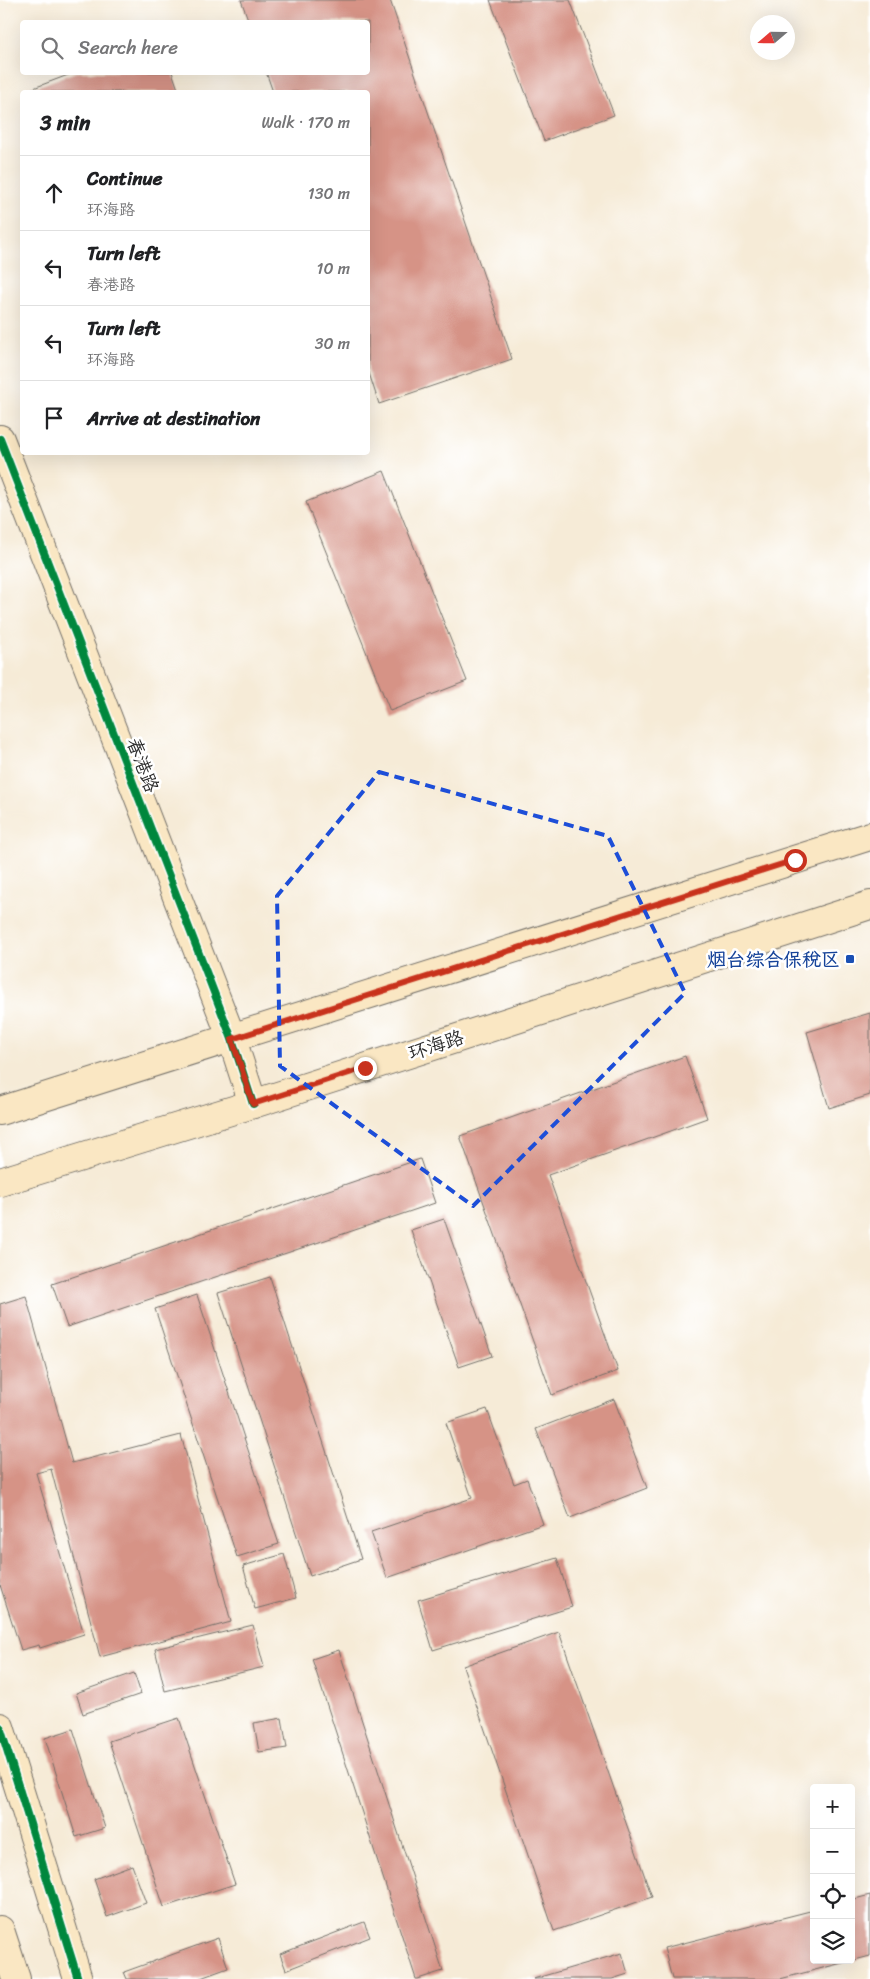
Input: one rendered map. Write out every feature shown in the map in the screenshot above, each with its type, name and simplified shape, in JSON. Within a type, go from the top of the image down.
[{"type":"main road","name":"春港路","points":[[0,440],[232,1039],[253,1104]]},
{"type":"main road","points":[[0,1111],[870,836]]},
{"type":"main road","name":"环海路","points":[[0,1182],[253,1104],[870,905]]},
{"type":"main road","points":[[0,1727],[78,1979]]},
{"type":"main road","points":[[0,1930],[16,1979]]},
{"type":"highlighted area","points":[[379,772],[608,836],[685,993],[473,1206],[280,1066],[277,896]]},
{"type":"building","points":[[241,0],[390,0],[512,359],[379,404],[370,376],[370,90],[272,90],[267,75],[370,75],[370,20],[248,20]]},
{"type":"building","points":[[490,0],[570,0],[614,115],[544,141]]},
{"type":"building","points":[[68,75],[173,75],[178,90],[32,90]]},
{"type":"building","points":[[384,471],[467,681],[390,711],[306,502]]},
{"type":"building","points":[[870,1013],[870,1095],[829,1108],[807,1032]]},
{"type":"building","points":[[685,1056],[707,1118],[548,1175],[618,1371],[552,1395],[460,1136]]},
{"type":"building","points":[[420,1159],[435,1203],[67,1327],[52,1284]]},
{"type":"building","points":[[444,1219],[492,1356],[459,1367],[411,1230]]},
{"type":"building","points":[[270,1277],[361,1559],[310,1576],[218,1293]]},
{"type":"building","points":[[197,1295],[279,1544],[237,1557],[155,1309]]},
{"type":"building","points":[[26,1296],[72,1463],[181,1435],[231,1622],[100,1657],[51,1469],[36,1473],[84,1634],[40,1648],[39,1645],[21,1650],[0,1585],[0,1304]]},
{"type":"building","points":[[614,1399],[647,1488],[570,1518],[536,1429]]},
{"type":"building","points":[[487,1409],[514,1484],[527,1479],[543,1524],[387,1578],[371,1532],[472,1498],[446,1423]]},
{"type":"building","points":[[284,1554],[296,1598],[255,1609],[243,1566]]},
{"type":"building","points":[[557,1558],[572,1607],[433,1650],[418,1600]]},
{"type":"building","points":[[253,1625],[264,1667],[165,1691],[155,1649]]},
{"type":"building","points":[[559,1632],[652,1897],[554,1931],[463,1666]]},
{"type":"building","points":[[339,1650],[443,1971],[418,1979],[416,1979],[312,1659]]},
{"type":"building","points":[[134,1673],[141,1694],[83,1714],[76,1693]]},
{"type":"building","points":[[179,1718],[235,1884],[164,1907],[109,1741]]},
{"type":"building","points":[[282,1718],[287,1748],[259,1752],[254,1723]]},
{"type":"building","points":[[73,1729],[105,1828],[76,1837],[45,1738]]},
{"type":"building","points":[[132,1865],[146,1903],[107,1917],[94,1879]]},
{"type":"building","points":[[870,1895],[870,1956],[855,1960],[855,1919],[855,1899]]},
{"type":"building","points":[[810,1911],[810,1964],[838,1964],[780,1979],[672,1979],[664,1948]]},
{"type":"building","points":[[364,1922],[370,1937],[286,1970],[280,1954]]},
{"type":"building","points":[[218,1938],[228,1968],[198,1979],[127,1979],[124,1972]]},
{"type":"building","points":[[622,1953],[628,1974],[612,1979],[533,1979]]},
{"type":"cycle path","points":[[0,439],[232,1039],[253,1104]]},
{"type":"cycle path","points":[[0,1727],[78,1979]]},
{"type":"place","name":"烟台综合保税区","points":[[850,959]]},
{"type":"route","points":[[365,1068],[253,1104],[232,1039],[795,860]]}]
